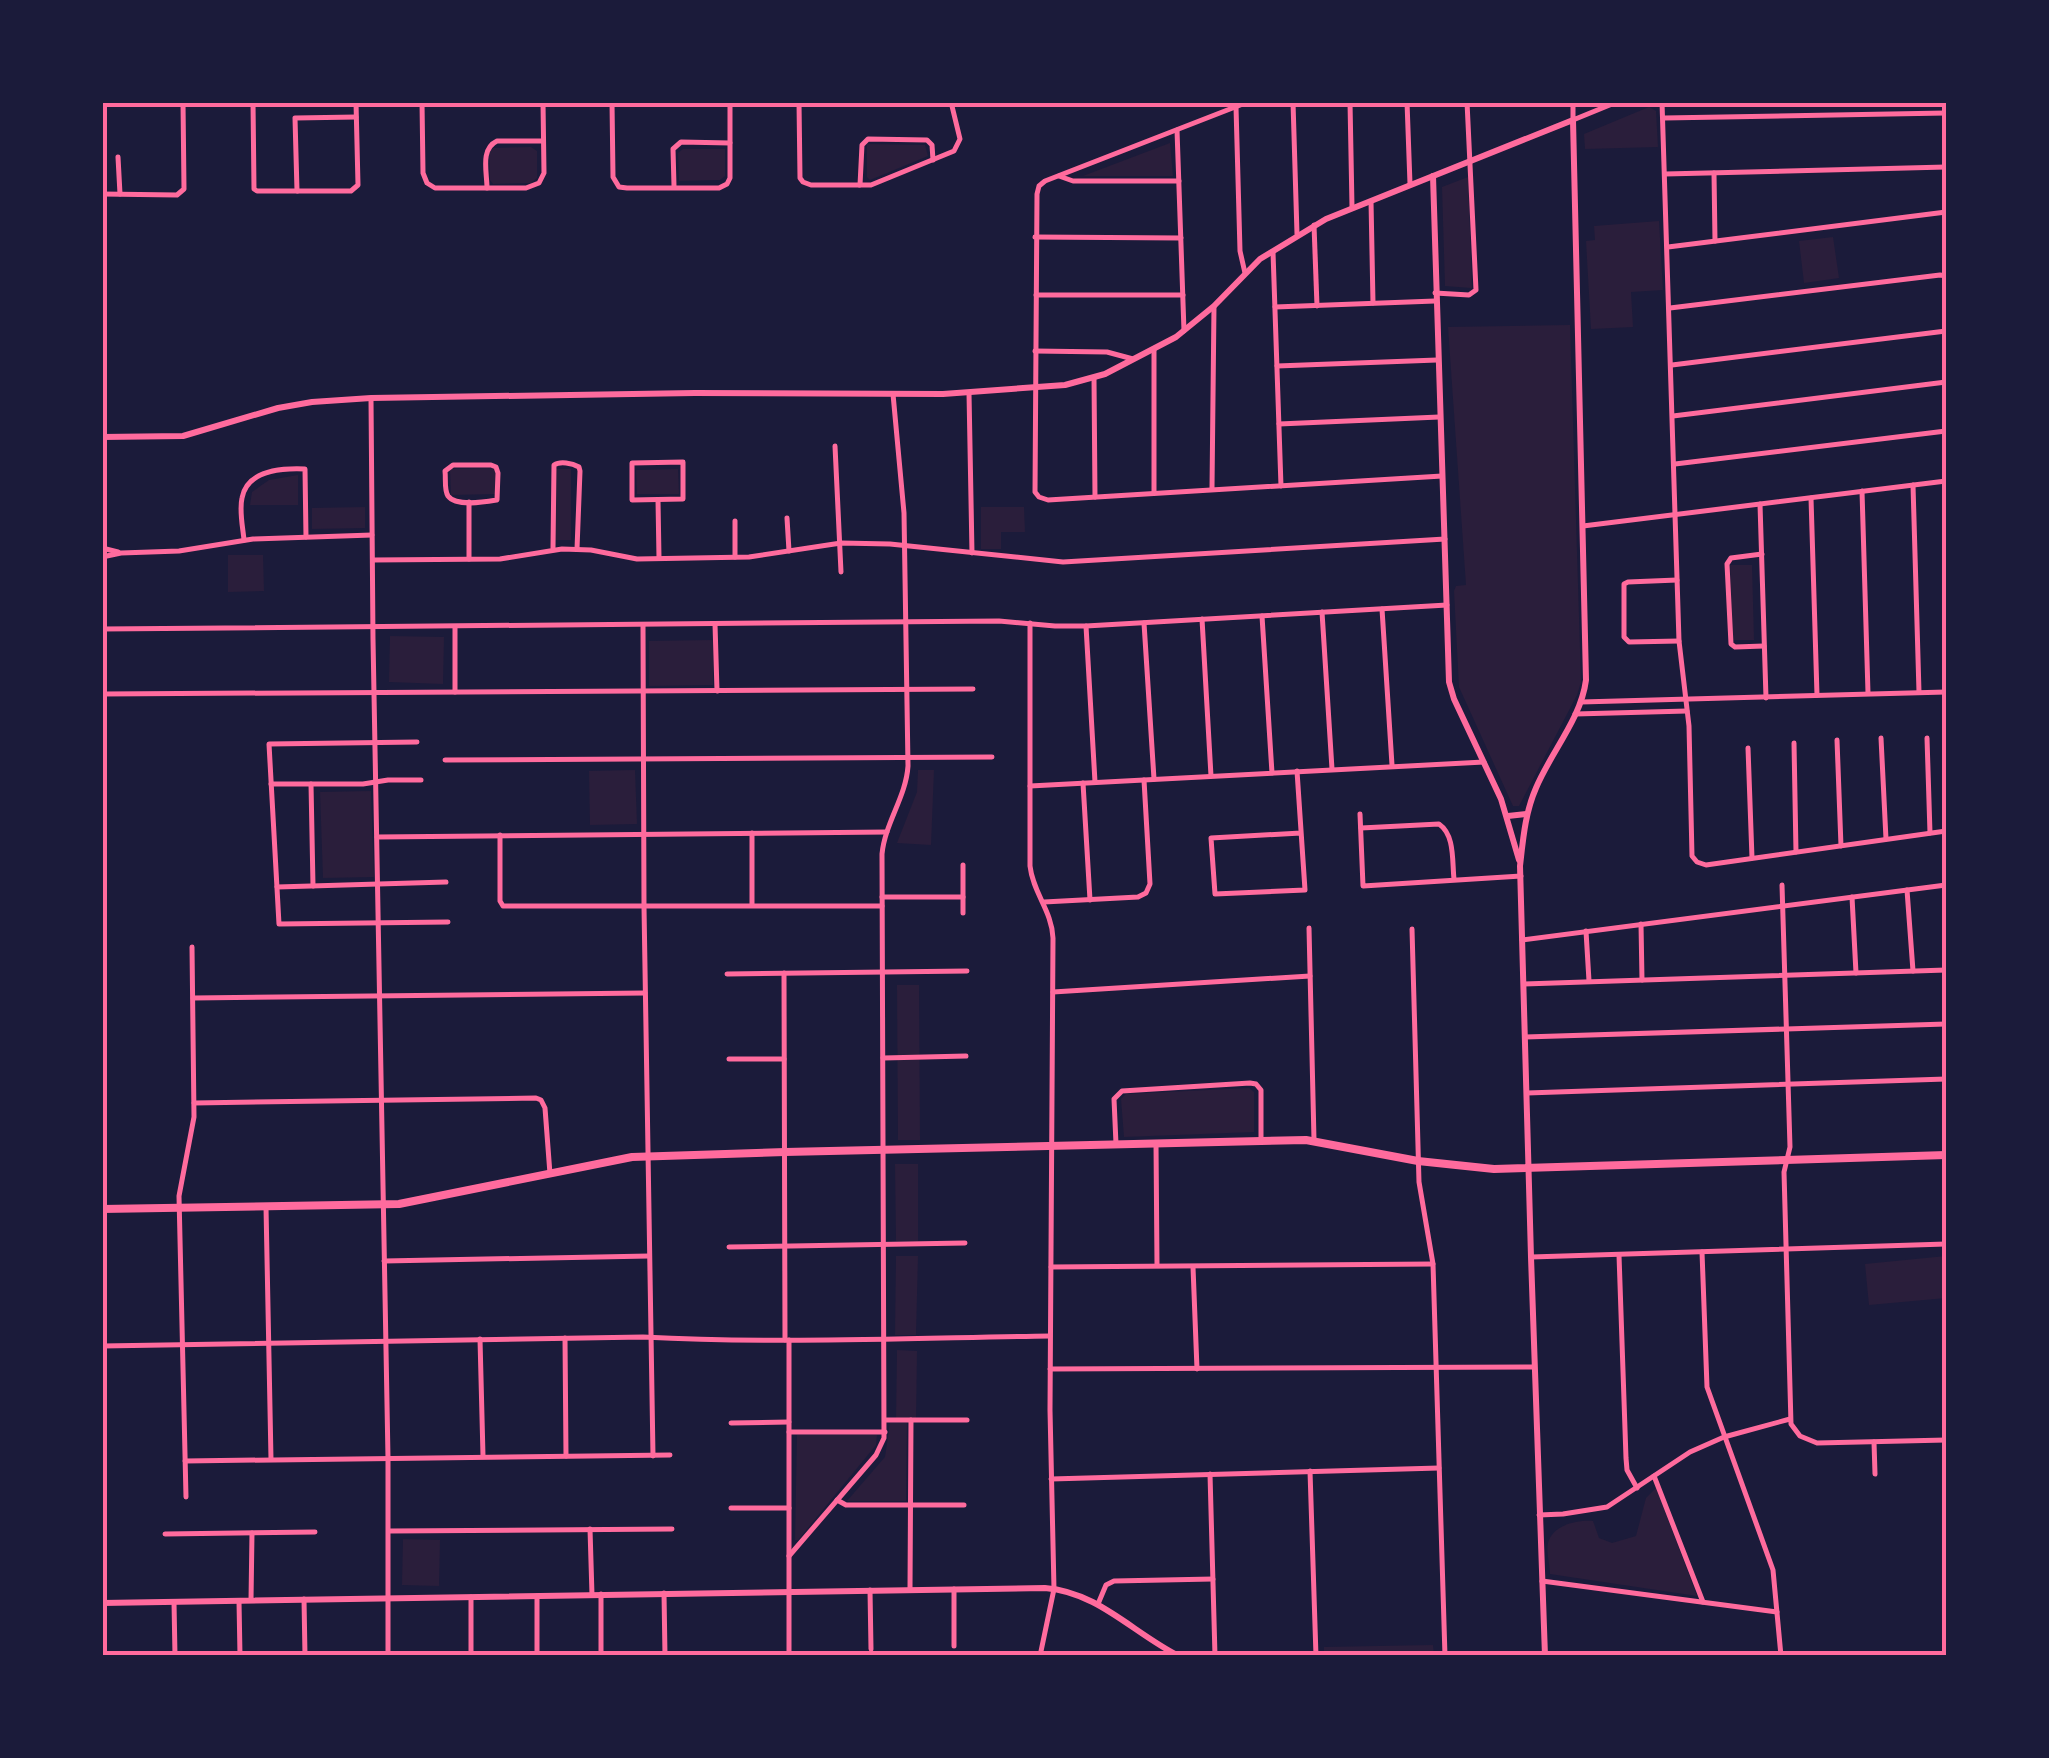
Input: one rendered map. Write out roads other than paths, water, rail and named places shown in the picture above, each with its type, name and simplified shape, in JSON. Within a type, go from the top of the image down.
[{"type":"main road","points":[[102,1210],[406,1203],[648,1156],[1261,1140],[1314,1140],[1494,1170],[1946,1155]]},
{"type":"street","points":[[102,194],[176,194],[184,189],[183,102]]},
{"type":"street","points":[[252,102],[257,191],[351,191],[358,184],[356,102]]},
{"type":"street","points":[[422,102],[423,173],[427,183],[435,188],[526,188],[539,183],[544,173],[542,102]]},
{"type":"street","points":[[612,102],[613,177],[622,188],[720,188],[727,184],[730,102]]},
{"type":"street","points":[[799,102],[800,172],[803,182],[811,186],[871,185],[954,151],[960,144],[960,135],[951,102]]},
{"type":"street","points":[[1248,102],[1042,183],[1037,190],[1035,492],[1045,500],[1442,476]]},
{"type":"street","points":[[1293,102],[1297,234]]},
{"type":"street","points":[[1350,102],[1352,207]]},
{"type":"street","points":[[1407,102],[1410,184]]},
{"type":"street","points":[[1275,307],[1373,304],[1469,295],[1476,290],[1466,102]]},
{"type":"street","points":[[1520,866],[1536,788],[1575,714],[1586,680],[1573,102]]},
{"type":"street","points":[[102,437],[183,436],[278,408],[371,398],[969,393],[1066,385],[1136,360],[1184,331],[1273,250],[1314,225],[1618,102]]},
{"type":"street","points":[[1662,102],[1679,641],[1687,712],[1692,856],[1702,865],[1946,831]]},
{"type":"street","points":[[1896,104],[1896,114]]},
{"type":"street","points":[[1236,107],[1240,251],[1245,273]]},
{"type":"street","points":[[1664,118],[1946,113]]},
{"type":"street","points":[[297,191],[295,118],[356,117]]},
{"type":"street","points":[[1178,130],[1184,331]]},
{"type":"street","points":[[860,185],[862,145],[868,140],[927,140],[932,145],[933,160]]},
{"type":"street","points":[[487,188],[486,151],[491,143],[543,141]]},
{"type":"street","points":[[674,188],[676,144],[730,143]]},
{"type":"street","points":[[118,157],[120,194]]},
{"type":"street","points":[[1666,174],[1946,166]]},
{"type":"street","points":[[1714,172],[1714,242]]},
{"type":"street","points":[[1059,176],[1073,181],[1179,180]]},
{"type":"street","points":[[1432,176],[1450,688],[1508,816],[1521,876],[1545,1656]]},
{"type":"street","points":[[1371,200],[1373,304]]},
{"type":"street","points":[[1668,248],[1946,212]]},
{"type":"street","points":[[1314,225],[1317,306]]},
{"type":"street","points":[[1035,237],[1181,238]]},
{"type":"street","points":[[1273,250],[1281,486]]},
{"type":"street","points":[[1670,308],[1946,276]]},
{"type":"street","points":[[1035,295],[1183,295]]},
{"type":"street","points":[[1212,490],[1214,306]]},
{"type":"street","points":[[1672,365],[1946,331]]},
{"type":"street","points":[[1154,350],[1154,493]]},
{"type":"street","points":[[1035,351],[1107,352],[1136,360]]},
{"type":"street","points":[[1277,366],[1437,360]]},
{"type":"street","points":[[1094,378],[1095,497]]},
{"type":"street","points":[[1673,416],[1946,382]]},
{"type":"street","points":[[969,393],[972,553]]},
{"type":"street","points":[[789,1556],[880,1450],[885,1432],[882,848],[906,780],[908,757],[902,496],[892,394]]},
{"type":"street","points":[[371,398],[388,1656]]},
{"type":"street","points":[[1279,424],[1440,417]]},
{"type":"street","points":[[1675,464],[1946,431]]},
{"type":"street","points":[[835,446],[842,572]]},
{"type":"street","points":[[632,462],[682,462],[683,499],[658,500],[632,500],[632,462]]},
{"type":"street","points":[[552,549],[557,463],[574,464],[580,471],[577,549]]},
{"type":"street","points":[[448,467],[496,467],[496,500],[469,502],[457,502],[446,492],[448,467]]},
{"type":"street","points":[[244,540],[242,498],[262,474],[278,468],[304,469],[306,537]]},
{"type":"street","points":[[1583,526],[1946,481]]},
{"type":"street","points":[[1913,485],[1919,692]]},
{"type":"street","points":[[1862,492],[1868,694]]},
{"type":"street","points":[[1811,498],[1817,696]]},
{"type":"street","points":[[658,500],[659,558]]},
{"type":"street","points":[[469,502],[469,559]]},
{"type":"street","points":[[1760,504],[1766,698]]},
{"type":"street","points":[[788,518],[789,550]]},
{"type":"street","points":[[735,520],[735,557]]},
{"type":"street","points":[[102,557],[179,551],[244,540],[372,535]]},
{"type":"street","points":[[372,560],[508,558],[552,549],[627,558],[735,557],[841,543],[890,544],[1063,562],[1445,539]]},
{"type":"street","points":[[102,548],[121,553]]},
{"type":"street","points":[[1762,554],[1731,558],[1726,564],[1730,644],[1764,646]]},
{"type":"street","points":[[1677,580],[1624,584],[1624,637],[1628,642],[1679,641]]},
{"type":"street","points":[[102,629],[906,623],[1086,626],[1447,605]]},
{"type":"street","points":[[1382,609],[1392,766]]},
{"type":"street","points":[[1322,612],[1332,770]]},
{"type":"street","points":[[1262,616],[1272,773]]},
{"type":"street","points":[[1202,619],[1212,776]]},
{"type":"street","points":[[1030,623],[1030,872],[1053,929],[1050,1369],[1054,1588],[1040,1656]]},
{"type":"street","points":[[1144,623],[1154,779]]},
{"type":"street","points":[[716,624],[717,691]]},
{"type":"street","points":[[643,625],[653,1456]]},
{"type":"street","points":[[454,626],[455,692]]},
{"type":"street","points":[[1086,626],[1095,782]]},
{"type":"street","points":[[102,694],[974,689]]},
{"type":"street","points":[[1580,702],[1946,692]]},
{"type":"street","points":[[1575,714],[1687,712]]},
{"type":"street","points":[[1882,738],[1886,839]]},
{"type":"street","points":[[1927,738],[1930,833]]},
{"type":"street","points":[[1837,740],[1841,846]]},
{"type":"street","points":[[418,742],[269,744],[279,924],[448,922]]},
{"type":"street","points":[[1794,743],[1796,852]]},
{"type":"street","points":[[1748,748],[1752,858]]},
{"type":"street","points":[[444,760],[992,756]]},
{"type":"street","points":[[1030,786],[1484,762]]},
{"type":"street","points":[[1298,772],[1305,890],[1215,894],[1211,838],[1301,833]]},
{"type":"street","points":[[271,784],[421,780]]},
{"type":"street","points":[[1044,902],[1138,897],[1148,890],[1144,780]]},
{"type":"street","points":[[1083,783],[1090,900]]},
{"type":"street","points":[[311,784],[314,886]]},
{"type":"street","points":[[1360,814],[1363,886],[1521,876]]},
{"type":"street","points":[[1508,816],[1528,814]]},
{"type":"street","points":[[1362,828],[1439,824],[1450,836],[1454,880]]},
{"type":"street","points":[[377,836],[887,832]]},
{"type":"street","points":[[752,833],[752,906]]},
{"type":"street","points":[[500,835],[503,906],[882,906]]},
{"type":"street","points":[[963,865],[964,913]]},
{"type":"street","points":[[277,887],[446,882]]},
{"type":"street","points":[[1522,940],[1946,884]]},
{"type":"street","points":[[1782,885],[1790,1146],[1784,1172],[1790,1419],[1796,1433],[1812,1442],[1946,1440]]},
{"type":"street","points":[[1907,890],[1913,971]]},
{"type":"street","points":[[882,897],[964,897]]},
{"type":"street","points":[[1852,898],[1856,973]]},
{"type":"street","points":[[1641,924],[1642,980]]},
{"type":"street","points":[[1309,928],[1314,1140]]},
{"type":"street","points":[[1412,929],[1420,1197],[1434,1264],[1445,1656]]},
{"type":"street","points":[[1586,931],[1590,982]]},
{"type":"street","points":[[186,1497],[179,1208],[193,1125],[192,947]]},
{"type":"street","points":[[1524,984],[1946,970]]},
{"type":"street","points":[[727,974],[967,972]]},
{"type":"street","points":[[784,973],[789,1656]]},
{"type":"street","points":[[1053,992],[1310,976]]},
{"type":"street","points":[[193,998],[645,994]]},
{"type":"street","points":[[1525,1037],[1946,1024]]},
{"type":"street","points":[[883,1058],[966,1056]]},
{"type":"street","points":[[730,1059],[784,1060]]},
{"type":"street","points":[[1526,1092],[1946,1079]]},
{"type":"street","points":[[1116,1144],[1114,1099],[1122,1091],[1250,1083],[1260,1090],[1261,1140]]},
{"type":"street","points":[[194,1102],[538,1099],[545,1108],[550,1174]]},
{"type":"street","points":[[1156,1142],[1158,1266]]},
{"type":"street","points":[[266,1207],[271,1460]]},
{"type":"street","points":[[729,1248],[965,1243]]},
{"type":"street","points":[[1531,1257],[1946,1244]]},
{"type":"street","points":[[1702,1252],[1706,1380],[1773,1570],[1781,1656]]},
{"type":"street","points":[[1619,1254],[1626,1458],[1627,1470],[1637,1488]]},
{"type":"street","points":[[384,1261],[649,1256]]},
{"type":"street","points":[[1051,1267],[1434,1264]]},
{"type":"street","points":[[1193,1266],[1197,1368]]},
{"type":"street","points":[[102,1346],[651,1337],[787,1340],[1050,1336]]},
{"type":"street","points":[[564,1338],[566,1456]]},
{"type":"street","points":[[480,1339],[482,1457]]},
{"type":"street","points":[[1050,1369],[1534,1367]]},
{"type":"street","points":[[1539,1515],[1599,1509],[1615,1503],[1690,1452],[1724,1437],[1790,1419]]},
{"type":"street","points":[[885,1420],[968,1420]]},
{"type":"street","points":[[910,1590],[911,1420]]},
{"type":"street","points":[[731,1423],[789,1422]]},
{"type":"street","points":[[789,1432],[885,1432]]},
{"type":"street","points":[[1874,1442],[1875,1474]]},
{"type":"street","points":[[185,1461],[670,1456]]},
{"type":"street","points":[[1051,1479],[1439,1468]]},
{"type":"street","points":[[1310,1472],[1316,1656]]},
{"type":"street","points":[[1210,1474],[1215,1656]]},
{"type":"street","points":[[1654,1476],[1703,1602]]},
{"type":"street","points":[[837,1500],[846,1505],[964,1505]]},
{"type":"street","points":[[731,1508],[789,1508]]},
{"type":"street","points":[[389,1530],[672,1528]]},
{"type":"street","points":[[590,1529],[601,1656]]},
{"type":"street","points":[[166,1534],[314,1532]]},
{"type":"street","points":[[251,1600],[252,1533]]},
{"type":"street","points":[[1098,1604],[1106,1585],[1114,1580],[1213,1578]]},
{"type":"street","points":[[1541,1581],[1777,1612]]},
{"type":"street","points":[[102,1603],[1054,1588],[1098,1604],[1179,1656]]},
{"type":"street","points":[[954,1589],[954,1646]]},
{"type":"street","points":[[870,1590],[871,1649]]},
{"type":"street","points":[[664,1594],[665,1656]]},
{"type":"street","points":[[537,1596],[537,1656]]},
{"type":"street","points":[[471,1597],[471,1656]]},
{"type":"street","points":[[239,1600],[240,1656]]},
{"type":"street","points":[[304,1600],[305,1656]]},
{"type":"street","points":[[174,1602],[175,1656]]}]
